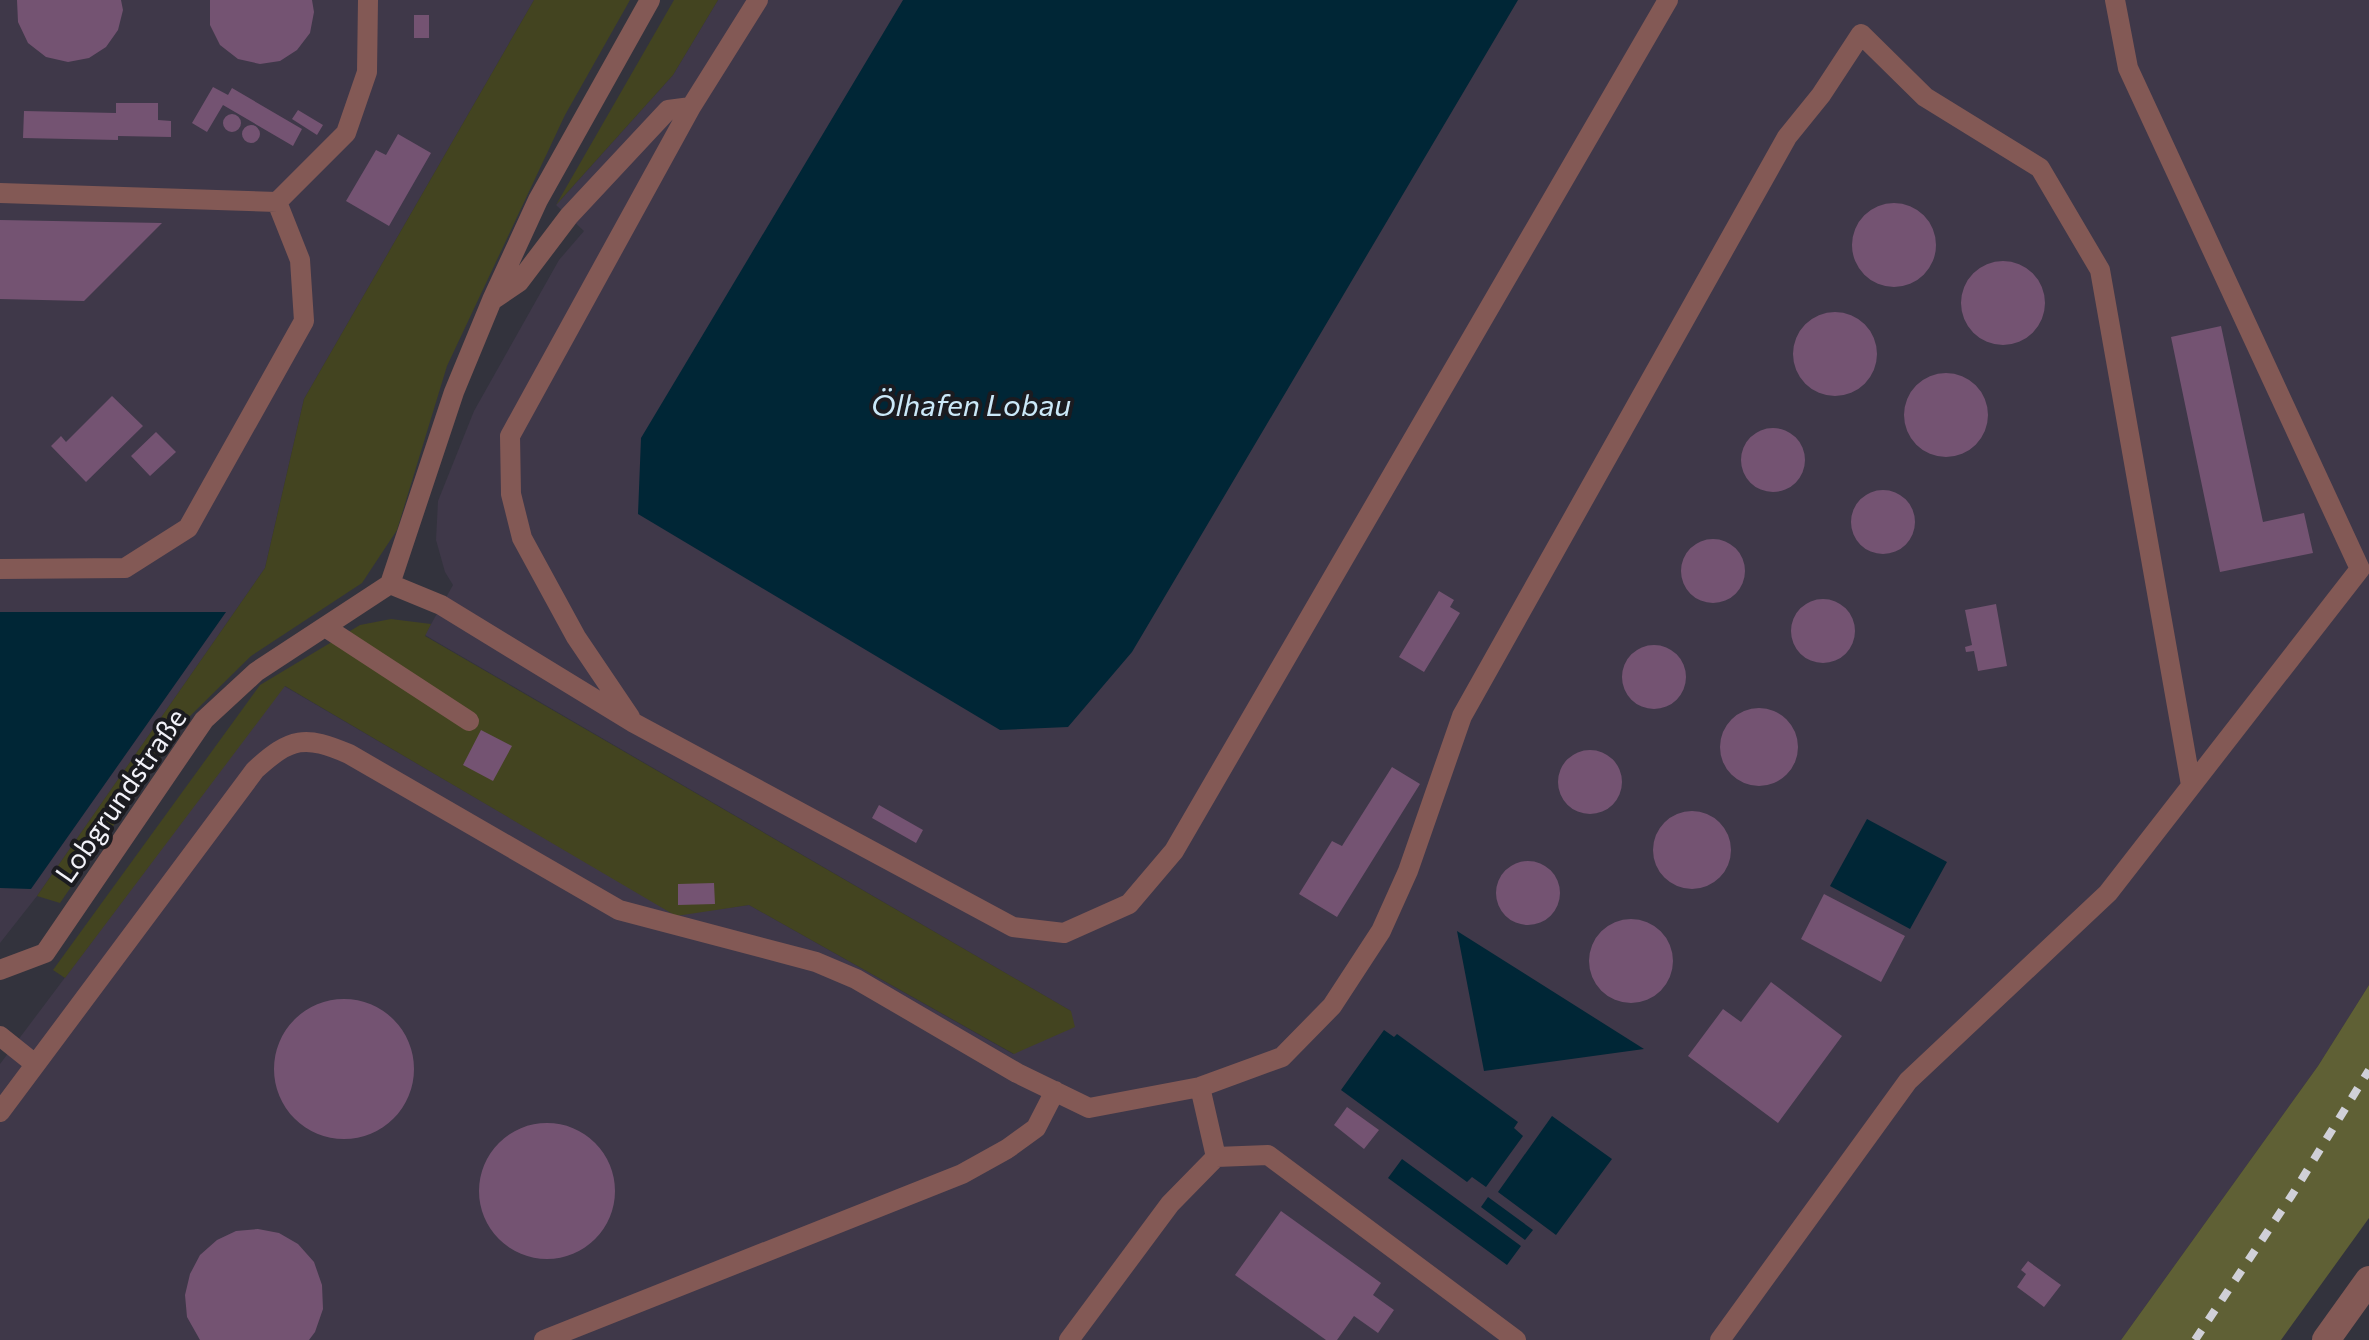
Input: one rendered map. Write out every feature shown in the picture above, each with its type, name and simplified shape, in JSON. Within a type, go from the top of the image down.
[{"type":"street","points":[[2326,1340],[2369,1280]]},
{"type":"lane","points":[[0,193],[277,202],[346,132],[367,72],[368,0]]},
{"type":"lane","points":[[650,0],[538,200],[492,300],[454,392],[390,584],[441,605],[634,723],[1012,927],[1064,933],[1129,904],[1174,850],[1668,0]]},
{"type":"lane","points":[[634,723],[576,636],[522,538],[511,494],[510,436],[690,107],[758,0]]},
{"type":"lane","points":[[1720,1340],[1908,1081],[2108,893],[2360,569],[2128,68],[2115,0]]},
{"type":"lane","points":[[0,1112],[255,770],[278,749],[300,740],[319,741],[349,754],[619,910],[816,962],[856,979],[1016,1073],[1089,1108],[1200,1087],[1282,1057],[1332,1006],[1382,931],[1408,871],[1462,716],[1786,137],[1821,95],[1862,34],[1925,97],[2040,168],[2100,270],[2192,786]]},
{"type":"lane","points":[[492,300],[519,282],[569,216],[668,110],[690,107]]},
{"type":"lane","points":[[0,569],[125,568],[188,528],[304,321],[300,260],[277,202]]},
{"type":"lane","name":"Lobgrundstraße","points":[[0,970],[45,953],[204,720],[256,672],[390,584]]},
{"type":"lane","points":[[324,627],[469,721]]},
{"type":"lane","points":[[0,1036],[35,1064]]},
{"type":"lane","points":[[1200,1087],[1216,1157]]},
{"type":"lane","points":[[544,1340],[962,1174],[1008,1149],[1036,1128],[1055,1091]]},
{"type":"lane","points":[[1069,1340],[1170,1204],[1216,1157],[1268,1156],[1516,1340]]},
{"type":"shaded area","points":[[0,0],[534,0],[304,399],[265,568],[37,896],[0,943]]},
{"type":"shaded area","points":[[718,0],[2369,0],[2369,985],[2318,1066],[2121,1340],[0,1340],[0,1064],[284,686],[676,915],[749,905],[1013,1054],[1071,1011],[425,635],[453,585],[436,540],[438,501],[474,411],[559,260],[584,231],[556,205],[673,75]]},
{"type":"green space","points":[[534,0],[630,0],[565,115],[447,366],[397,530],[362,583],[251,656],[187,719],[60,903],[37,896],[265,568],[304,399]]},
{"type":"green space","points":[[674,0],[718,0],[673,75],[556,205]]},
{"type":"green space","points":[[391,619],[431,624],[425,636],[1071,1011],[1075,1027],[1014,1054],[749,905],[676,916],[285,686],[65,978],[53,970],[260,685],[360,625]]},
{"type":"green space","points":[[2369,985],[2369,1218],[2281,1340],[2121,1340],[2318,1066]]},
{"type":"water","name":"Ölhafen Lobau","points":[[903,0],[1518,0],[1132,652],[1068,727],[1000,730],[638,514],[641,438]]},
{"type":"water","points":[[0,612],[226,612],[31,889],[0,888]]},
{"type":"water","points":[[1867,819],[1947,862],[1910,929],[1830,886]]},
{"type":"water","points":[[1457,931],[1644,1049],[1484,1071]]},
{"type":"water","points":[[1384,1030],[1394,1037],[1397,1034],[1518,1122],[1514,1128],[1523,1136],[1486,1187],[1472,1177],[1467,1182],[1341,1090]]},
{"type":"water","points":[[1552,1116],[1612,1159],[1556,1235],[1498,1192]]},
{"type":"water","points":[[1402,1159],[1521,1246],[1507,1265],[1388,1178]]},
{"type":"water","points":[[1488,1197],[1533,1230],[1525,1240],[1481,1207]]},
{"type":"building","points":[[17,0],[121,0],[123,10],[118,30],[106,47],[89,58],[68,62],[46,57],[28,43],[18,22]]},
{"type":"building","points":[[210,0],[312,0],[310,33],[297,50],[280,61],[260,64],[238,59],[220,45],[210,25]]},
{"type":"building","points":[[414,15],[429,15],[429,38],[414,38]]},
{"type":"building","points":[[213,87],[228,95],[232,88],[302,129],[293,146],[223,105],[207,132],[192,123]]},
{"type":"building","points":[[116,103],[158,103],[158,120],[171,121],[171,137],[23,138],[24,111],[116,113]]},
{"type":"building","points":[[298,110],[323,125],[317,135],[292,119]]},
{"type":"building","points":[[232,114],[241,123],[232,132],[223,123]]},
{"type":"building","points":[[251,125],[260,134],[251,143],[242,134]]},
{"type":"building","points":[[398,134],[431,153],[389,226],[346,201],[376,150],[386,155]]},
{"type":"building","points":[[1894,203],[1917,210],[1929,222],[1936,245],[1929,268],[1917,280],[1894,287],[1871,280],[1859,268],[1852,245],[1859,222],[1871,210]]},
{"type":"building","points":[[0,220],[162,223],[84,301],[0,299]]},
{"type":"building","points":[[2003,261],[2026,268],[2038,280],[2045,303],[2038,326],[2026,338],[2003,345],[1980,338],[1968,326],[1961,303],[1968,280],[1980,268]]},
{"type":"building","points":[[1835,312],[1858,319],[1870,331],[1877,354],[1870,377],[1858,389],[1835,396],[1812,389],[1800,377],[1793,354],[1800,331],[1812,319]]},
{"type":"building","points":[[2221,326],[2263,522],[2304,513],[2313,553],[2220,572],[2171,337]]},
{"type":"building","points":[[1946,373],[1969,380],[1981,392],[1988,415],[1981,438],[1969,450],[1946,457],[1923,450],[1911,438],[1904,415],[1911,392],[1923,380]]},
{"type":"building","points":[[112,396],[143,426],[86,482],[51,446],[61,436],[66,442]]},
{"type":"building","points":[[1773,428],[1795,438],[1805,460],[1795,482],[1773,492],[1751,482],[1741,460],[1751,438]]},
{"type":"building","points":[[156,432],[176,452],[150,476],[131,456]]},
{"type":"building","points":[[1883,490],[1905,500],[1915,522],[1905,544],[1883,554],[1861,544],[1851,522],[1861,500]]},
{"type":"building","points":[[1713,539],[1735,549],[1745,571],[1735,593],[1713,603],[1691,593],[1681,571],[1691,549]]},
{"type":"building","points":[[1439,591],[1454,600],[1450,607],[1460,613],[1424,672],[1399,657]]},
{"type":"building","points":[[1823,599],[1845,609],[1855,631],[1845,653],[1823,663],[1801,653],[1791,631],[1801,609]]},
{"type":"building","points":[[1996,604],[2007,666],[1978,671],[1974,651],[1966,652],[1965,647],[1972,645],[1965,610]]},
{"type":"building","points":[[1654,645],[1676,655],[1686,677],[1676,699],[1654,709],[1632,699],[1622,677],[1632,655]]},
{"type":"building","points":[[1759,708],[1774,711],[1786,720],[1795,732],[1795,762],[1786,774],[1774,783],[1759,786],[1744,783],[1732,774],[1723,762],[1720,747],[1723,732],[1732,720],[1744,711]]},
{"type":"building","points":[[481,730],[512,746],[493,781],[463,765]]},
{"type":"building","points":[[1590,750],[1612,760],[1622,782],[1612,804],[1590,814],[1568,804],[1558,782],[1568,760]]},
{"type":"building","points":[[1392,767],[1420,784],[1337,917],[1299,894],[1332,841],[1342,846]]},
{"type":"building","points":[[879,805],[923,830],[916,843],[872,818]]},
{"type":"building","points":[[1692,811],[1707,814],[1719,823],[1728,835],[1728,865],[1719,877],[1707,886],[1692,889],[1677,886],[1665,877],[1656,865],[1653,850],[1656,835],[1665,823],[1677,814]]},
{"type":"building","points":[[1528,861],[1550,871],[1560,893],[1550,915],[1528,925],[1506,915],[1496,893],[1506,871]]},
{"type":"building","points":[[714,883],[715,904],[678,905],[678,884]]},
{"type":"building","points":[[1824,894],[1905,936],[1881,982],[1801,939]]},
{"type":"building","points":[[1631,919],[1654,926],[1666,938],[1673,961],[1666,984],[1654,996],[1631,1003],[1608,996],[1596,984],[1589,961],[1596,938],[1608,926]]},
{"type":"building","points":[[1771,982],[1842,1036],[1778,1123],[1688,1056],[1723,1009],[1741,1022]]},
{"type":"building","points":[[344,999],[371,1004],[394,1019],[409,1042],[414,1069],[409,1096],[394,1119],[371,1134],[344,1139],[317,1134],[294,1119],[279,1096],[274,1069],[279,1042],[294,1019],[317,1004]]},
{"type":"building","points":[[1347,1107],[1379,1130],[1364,1149],[1334,1125]]},
{"type":"building","points":[[547,1123],[573,1128],[595,1143],[610,1165],[615,1191],[610,1217],[595,1239],[573,1254],[547,1259],[521,1254],[499,1239],[484,1217],[479,1191],[484,1165],[499,1143],[521,1128]]},
{"type":"building","points":[[1281,1211],[1381,1283],[1373,1295],[1394,1310],[1378,1333],[1354,1316],[1337,1340],[1326,1340],[1235,1275]]},
{"type":"building","points":[[258,1229],[279,1233],[298,1244],[314,1262],[322,1285],[323,1309],[315,1332],[309,1340],[200,1340],[187,1317],[185,1295],[190,1274],[200,1255],[217,1240],[236,1231]]},
{"type":"building","points":[[2028,1261],[2061,1285],[2044,1307],[2017,1287],[2026,1274],[2021,1270]]},
{"type":"railway","points":[[2195,1340],[2369,1070]]}]
